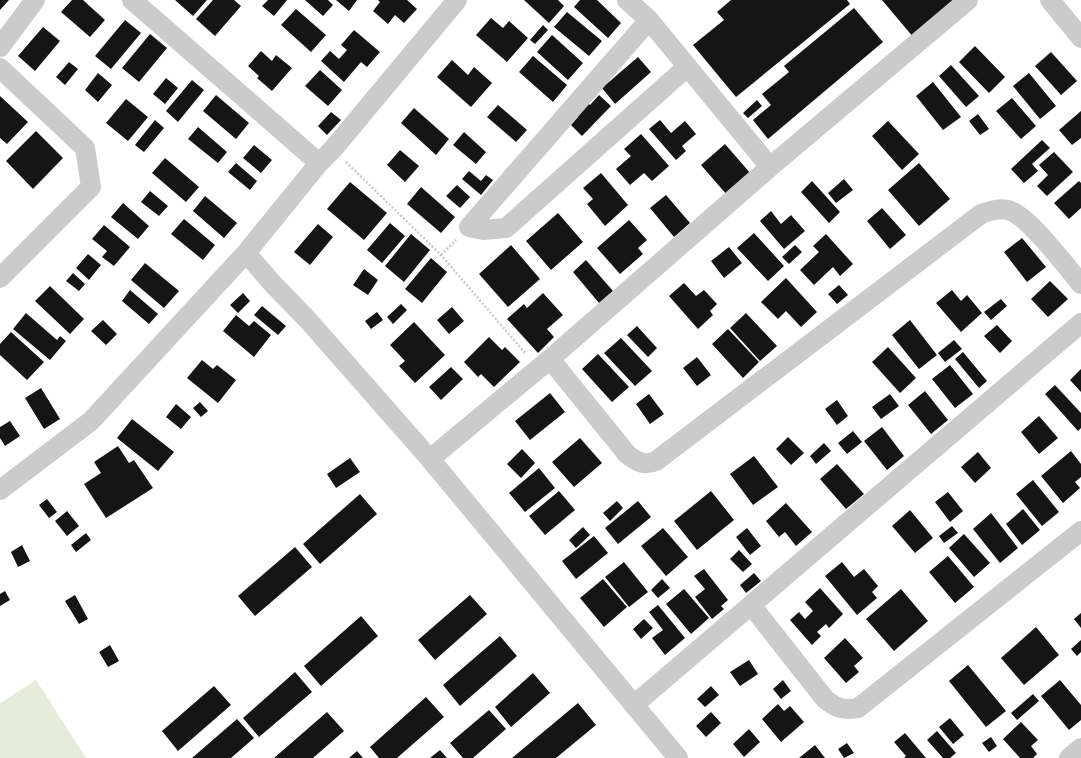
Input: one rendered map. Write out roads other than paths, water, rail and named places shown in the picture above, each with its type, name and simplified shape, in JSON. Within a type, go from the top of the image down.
[{"type":"street","points":[[0,47],[35,0]]},
{"type":"street","points":[[132,0],[319,163]]},
{"type":"street","points":[[0,490],[91,421],[246,253],[319,163],[333,149],[457,0]]},
{"type":"street","points":[[627,0],[649,20],[770,166]]},
{"type":"street","points":[[430,459],[544,364],[770,166],[968,0]]},
{"type":"street","points":[[1050,0],[1081,38]]},
{"type":"street","points":[[649,20],[469,227],[483,230],[506,228],[687,67]]},
{"type":"street","points":[[0,68],[85,148],[90,187],[0,278]]},
{"type":"street","points":[[544,364],[627,454],[636,462],[648,465],[656,462],[981,214],[995,209],[1009,210],[1025,220],[1081,284]]},
{"type":"street","points":[[246,253],[272,283],[307,319],[430,459],[635,704],[678,758]]},
{"type":"street","points":[[635,704],[1081,323]]},
{"type":"street","points":[[752,605],[825,699],[835,707],[847,710],[858,708],[1081,531]]},
{"type":"street","points":[[1069,758],[1081,748]]}]
